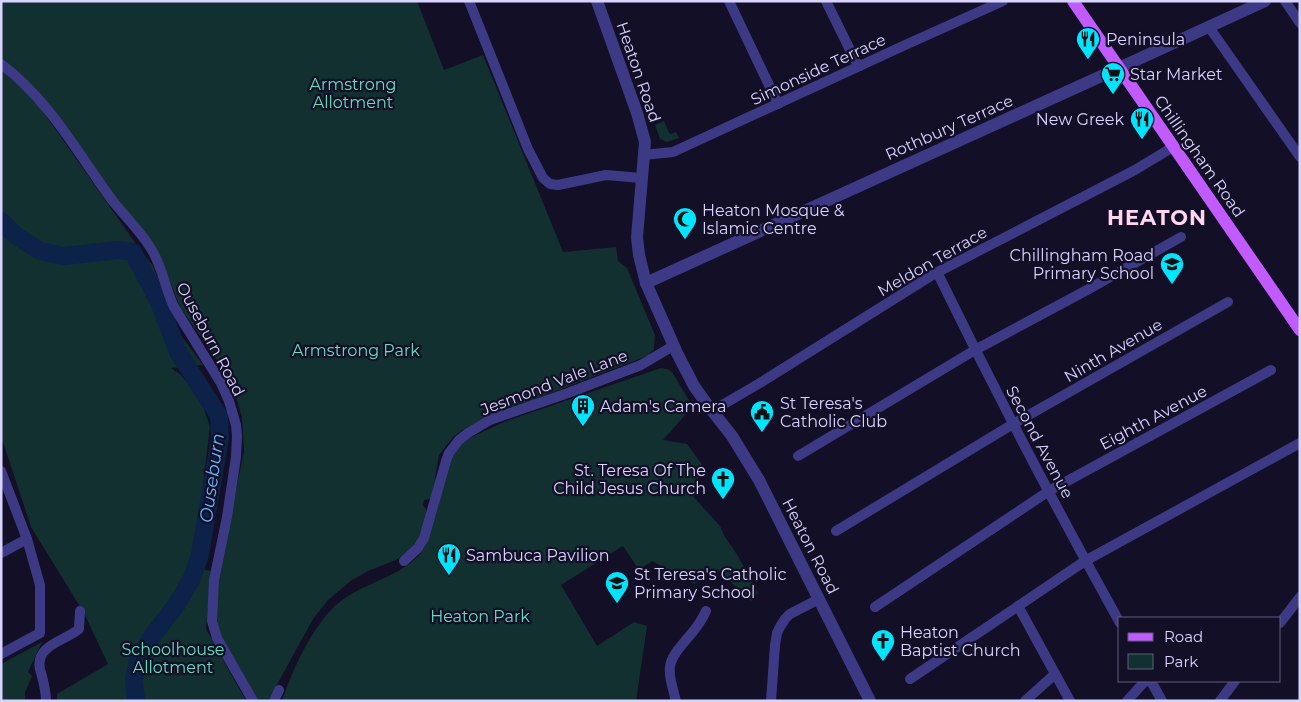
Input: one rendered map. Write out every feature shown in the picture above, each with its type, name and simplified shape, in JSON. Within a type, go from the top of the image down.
[{"type":"main road","name":"Chillingham Road","points":[[1073,1],[1300,330]]},
{"type":"street","points":[[469,1],[528,149],[543,178],[554,185],[566,184],[606,174],[641,178]]},
{"type":"street","name":"Heaton Road","points":[[597,1],[637,113],[645,142],[637,237],[639,255],[646,282],[673,346],[694,386],[732,436],[759,480],[870,701]]},
{"type":"street","points":[[729,1],[778,104]]},
{"type":"street","points":[[826,1],[856,62],[860,66]]},
{"type":"street","name":"Simonside Terrace","points":[[644,155],[674,152],[1003,1]]},
{"type":"street","name":"Rothbury Terrace","points":[[646,282],[1265,1]]},
{"type":"street","points":[[1285,1],[1300,23]]},
{"type":"street","points":[[1209,27],[1300,156]]},
{"type":"street","name":"Ouseburn Road","points":[[1,64],[24,83],[47,107],[112,199],[149,246],[156,259],[174,307],[218,378],[229,401],[236,425],[236,457],[227,517],[214,573],[212,621],[216,638],[253,701]]},
{"type":"street","name":"Meldon Terrace","points":[[712,411],[760,383],[936,272],[1135,170],[1173,147]]},
{"type":"street","points":[[798,456],[975,350],[1181,237]]},
{"type":"street","name":"Second Avenue","points":[[936,272],[1085,562],[1118,620]]},
{"type":"street","name":"Ninth Avenue","points":[[836,531],[1013,424],[1228,302]]},
{"type":"street","name":"Jesmond Vale Lane","points":[[404,560],[418,548],[424,538],[446,461],[449,453],[459,440],[490,420],[641,365],[673,346]]},
{"type":"street","name":"Eighth Avenue","points":[[875,608],[1049,491],[1271,370]]},
{"type":"street","points":[[910,679],[1085,562],[1300,443]]},
{"type":"street","points":[[1,471],[27,539],[40,585],[40,633],[1,654]]},
{"type":"street","points":[[1,553],[27,539]]},
{"type":"street","points":[[1281,622],[1300,597]]},
{"type":"street","points":[[771,701],[777,633],[790,614],[819,599]]},
{"type":"street","points":[[1018,606],[1070,701]]},
{"type":"street","points":[[46,701],[46,692],[39,665],[41,656],[47,648],[78,629],[80,611]]},
{"type":"street","points":[[676,701],[669,673],[670,662],[675,652],[702,620],[706,611]]},
{"type":"street","points":[[1024,701],[1055,674]]},
{"type":"street","points":[[1127,701],[1146,682]]},
{"type":"street","points":[[1150,682],[1152,683],[1162,701]]},
{"type":"street","points":[[1220,701],[1234,682]]},
{"type":"street","points":[[274,701],[280,690]]},
{"type":"green space","name":"Armstrong Park","points":[[1,1],[417,1],[444,70],[483,55],[563,252],[616,247],[618,261],[627,268],[655,335],[654,349],[647,356],[486,418],[454,436],[439,455],[432,496],[424,500],[423,505],[427,514],[421,536],[415,545],[398,559],[368,571],[352,580],[328,600],[313,619],[269,699],[266,701],[259,701],[255,697],[220,635],[216,613],[219,572],[244,451],[242,418],[235,393],[227,375],[180,307],[159,254],[4,60],[1,59]]},
{"type":"green space","name":"Schoolhouse Allotment","points":[[1,70],[32,96],[153,266],[179,333],[203,365],[171,368],[181,375],[201,400],[210,427],[193,567],[211,571],[206,629],[246,701],[57,701],[57,694],[108,664],[84,613],[31,527],[1,436]]},
{"type":"green space","points":[[664,121],[669,133],[676,132],[679,138],[667,142],[660,139],[655,125]]},
{"type":"green space","name":"Heaton Park","points":[[661,368],[672,372],[693,407],[663,440],[687,444],[703,466],[691,494],[720,526],[738,556],[758,593],[751,601],[717,569],[694,584],[652,561],[639,570],[623,546],[561,585],[597,646],[634,622],[647,626],[636,701],[282,701],[299,659],[324,617],[345,598],[405,567],[424,549],[438,507],[450,460],[459,443],[504,422]]},
{"type":"green space","points":[[42,642],[28,672],[32,676],[25,692],[25,701],[1,701],[1,664]]},
{"type":"waterway","name":"Ouseburn","points":[[1,221],[15,235],[40,251],[64,256],[118,250],[133,252],[159,302],[178,352],[219,416],[220,438],[200,555],[192,578],[177,604],[153,635],[138,660],[134,680],[136,701]]},
{"type":"place","name":"Peninsula","points":[[1088,60]]},
{"type":"place","name":"Star Market","points":[[1113,95]]},
{"type":"place","name":"New Greek","points":[[1142,140]]},
{"type":"place","name":"Heaton Mosque & Islamic Centre","points":[[685,240]]},
{"type":"place","name":"Chillingham Road Primary School","points":[[1172,285]]},
{"type":"place","name":"Adam's Camera","points":[[583,427]]},
{"type":"place","name":"St Teresa's Catholic Club","points":[[762,433]]},
{"type":"place","name":"St. Teresa Of The Child Jesus Church","points":[[723,500]]},
{"type":"place","name":"Sambuca Pavilion","points":[[449,576]]},
{"type":"place","name":"St Teresa's Catholic Primary School","points":[[617,604]]},
{"type":"place","name":"Heaton Baptist Church","points":[[883,662]]},
{"type":"district","name":"HEATON","points":[[1157,218]]},
{"type":"park label","name":"Armstrong Allotment","points":[[353,93]]}]
